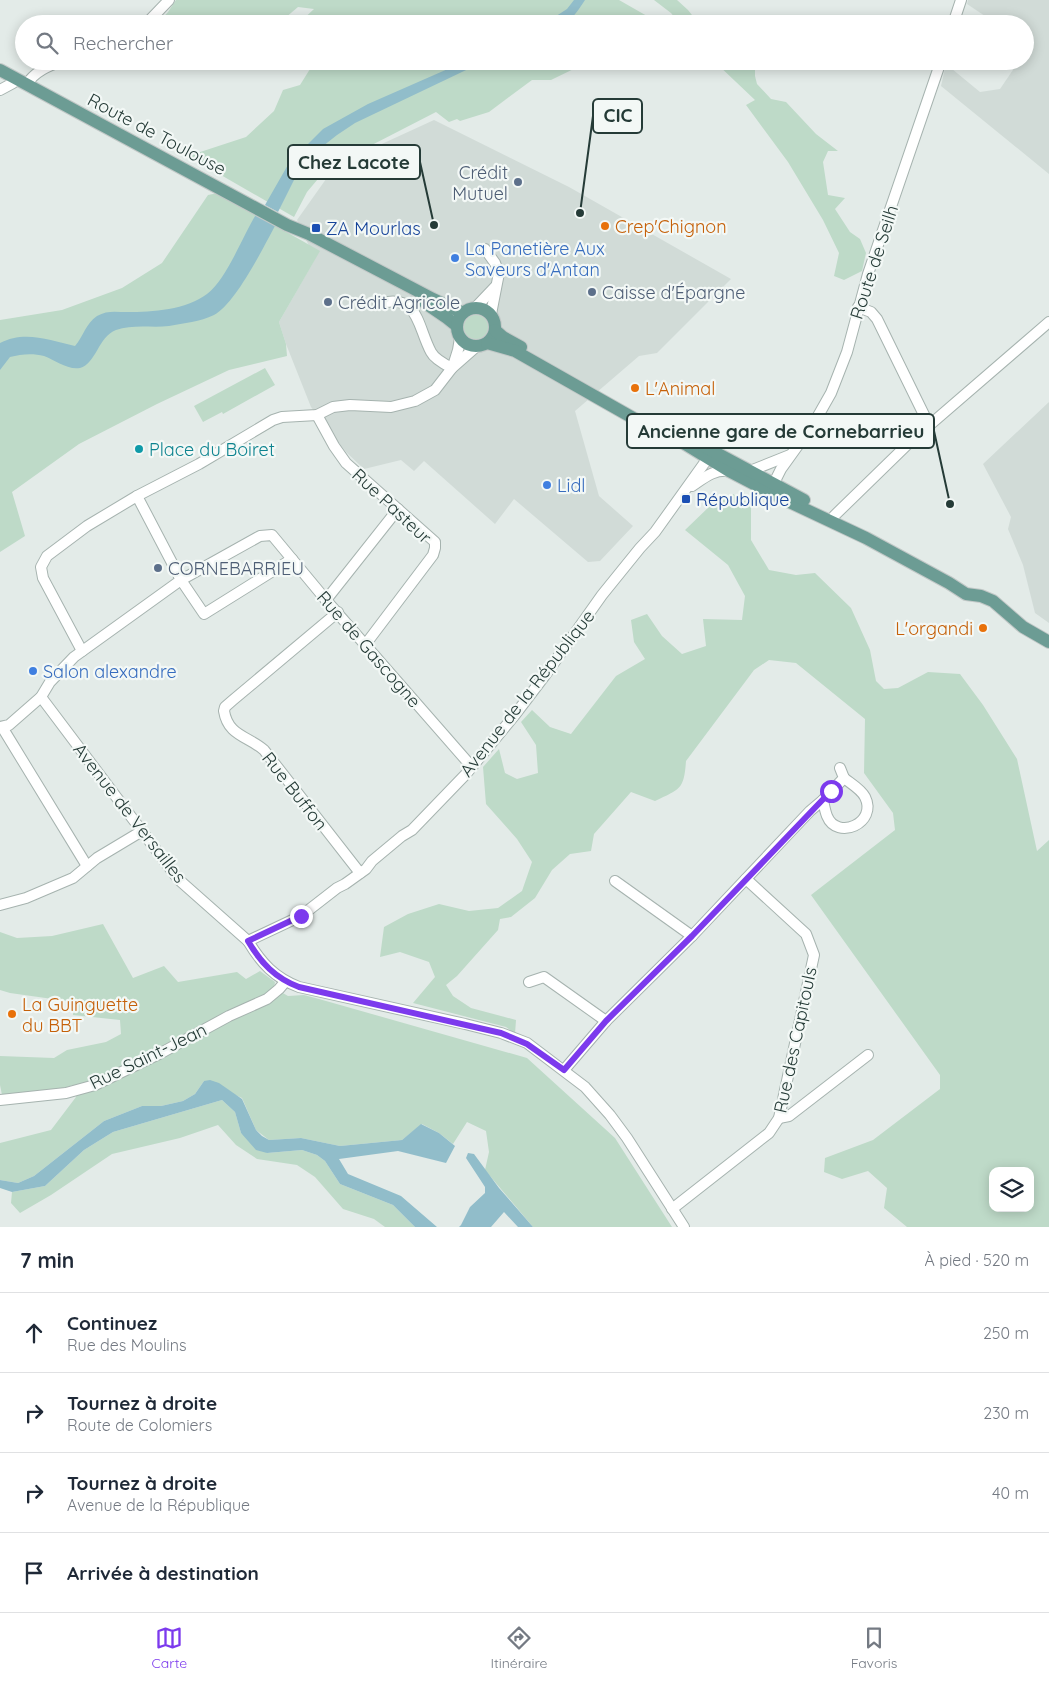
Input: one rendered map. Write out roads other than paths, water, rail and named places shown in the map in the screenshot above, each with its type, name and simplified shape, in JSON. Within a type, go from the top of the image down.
[{"type":"main road","name":"Route de Toulouse","points":[[1,70],[290,227],[315,244],[430,305],[459,332]]},
{"type":"main road","name":"Route de Toulouse","points":[[290,227],[309,234],[433,300],[463,313]]},
{"type":"main road","points":[[482,344],[494,335],[495,321],[491,314],[482,308],[469,309],[459,319],[459,332],[470,345],[482,344],[508,348],[527,357],[729,471],[746,474],[774,484],[834,516],[866,538]]},
{"type":"main road","points":[[495,330],[509,341],[537,355],[560,370],[959,591],[993,601],[1023,627],[1049,642]]},
{"type":"main road","points":[[949,584],[981,589],[997,595],[1024,619],[1049,635]]},
{"type":"street","points":[[155,15],[169,0]]},
{"type":"street","points":[[956,15],[961,0]]},
{"type":"street","points":[[0,90],[30,79],[43,70]]},
{"type":"street","name":"Route de Seilh","points":[[774,484],[781,469],[814,423],[831,393],[847,352],[868,274],[937,70]]},
{"type":"street","points":[[485,249],[495,263],[499,273],[491,314]]},
{"type":"street","points":[[476,308],[496,287]]},
{"type":"street","points":[[378,304],[391,300],[408,305],[418,317],[431,354],[452,368]]},
{"type":"street","points":[[858,308],[871,312],[878,319],[929,424]]},
{"type":"street","points":[[834,516],[929,424],[1049,322]]},
{"type":"street","points":[[452,368],[458,350],[459,332]]},
{"type":"street","points":[[82,652],[43,578],[40,567],[47,556],[94,522],[137,496],[200,464],[273,420],[282,417],[317,415],[333,407],[350,405],[391,407],[415,401],[435,390],[452,368],[482,344]]},
{"type":"street","name":"Rue Pasteur","points":[[317,415],[346,463],[435,542],[436,548],[432,555],[365,645]]},
{"type":"street","points":[[708,458],[715,457],[746,474],[790,455]]},
{"type":"street","name":"Avenue de la République","points":[[248,941],[301,916],[360,873],[402,836],[412,830],[472,767],[546,674],[602,595],[655,532],[708,458]]},
{"type":"street","name":"Avenue de la République","points":[[687,489],[714,472],[729,471]]},
{"type":"street","points":[[137,496],[181,580],[204,614],[292,558]]},
{"type":"street","points":[[326,600],[398,509]]},
{"type":"street","name":"Rue de Gascogne","points":[[181,580],[260,536],[272,535],[326,600],[472,767]]},
{"type":"street","points":[[87,866],[1,727],[9,725],[41,698],[50,682],[74,657],[181,580]]},
{"type":"street","name":"Rue Buffon","points":[[338,612],[232,700],[225,707],[224,717],[228,725],[238,735],[256,743],[264,750],[360,873]]},
{"type":"street","name":"Avenue de Versailles","points":[[41,698],[178,879],[248,941],[263,962],[285,982]]},
{"type":"street","points":[[823,800],[827,817],[832,823],[840,827],[849,828],[856,825],[866,813],[867,806],[864,795],[844,778],[840,768]]},
{"type":"street","points":[[564,1070],[606,1021],[692,936],[810,811],[844,778]]},
{"type":"street","points":[[801,805],[810,811]]},
{"type":"street","points":[[0,905],[54,888],[73,878],[97,858],[142,831]]},
{"type":"street","name":"Rue des Capitouls","points":[[672,1208],[769,1133],[780,1118],[814,955],[806,934],[746,879]]},
{"type":"street","points":[[615,881],[692,936]]},
{"type":"street","points":[[529,982],[544,977],[606,1021]]},
{"type":"street","points":[[285,982],[299,987],[501,1033],[527,1044],[585,1087],[610,1115],[628,1138],[684,1227]]},
{"type":"street","name":"Rue Saint-Jean","points":[[0,1100],[66,1092],[95,1085],[229,1016],[267,999],[285,982]]},
{"type":"street","points":[[780,1118],[789,1116],[868,1055]]},
{"type":"water","points":[[574,0],[585,0],[574,15],[558,15],[567,9]]},
{"type":"water","points":[[445,70],[466,70],[355,123],[337,135],[318,150],[299,170],[278,212],[265,205],[289,163],[323,129],[368,104]]},
{"type":"water","points":[[257,213],[276,224],[240,287],[222,309],[214,315],[198,321],[169,326],[129,327],[116,330],[105,338],[90,361],[80,368],[66,366],[44,356],[27,354],[10,357],[0,370],[0,343],[9,339],[37,337],[75,346],[90,322],[101,314],[169,309],[189,304],[199,299],[207,294],[221,278]]},
{"type":"water","points":[[210,1080],[219,1083],[242,1099],[256,1130],[269,1140],[301,1138],[340,1146],[402,1140],[421,1124],[439,1133],[455,1146],[446,1163],[398,1151],[339,1159],[348,1174],[401,1196],[437,1227],[415,1227],[393,1205],[340,1184],[325,1161],[317,1155],[302,1150],[267,1153],[256,1150],[241,1133],[235,1112],[222,1100],[113,1132],[84,1150],[45,1186],[12,1192],[0,1188],[0,1180],[18,1183],[34,1176],[104,1121],[142,1106],[161,1106],[183,1101],[195,1094],[204,1081]]},
{"type":"water","points":[[468,1153],[474,1154],[499,1188],[533,1227],[518,1227],[504,1212],[491,1227],[459,1227],[470,1207],[485,1193],[485,1187],[466,1158]]},
{"type":"place","name":"Crédit Mutuel","points":[[518,182]]},
{"type":"place","name":"CIC","points":[[580,213]]},
{"type":"place","name":"Chez Lacote","points":[[434,225]]},
{"type":"place","name":"Crep'Chignon","points":[[605,226]]},
{"type":"place","name":"ZA Mourlas","points":[[316,228]]},
{"type":"place","name":"La Panetière Aux Saveurs d'Antan","points":[[455,258]]},
{"type":"place","name":"Caisse d'Épargne","points":[[592,292]]},
{"type":"place","name":"Crédit Agricole","points":[[328,302]]},
{"type":"place","name":"L'Animal","points":[[635,388]]},
{"type":"place","name":"Place du Boiret","points":[[139,449]]},
{"type":"place","name":"Lidl","points":[[547,485]]},
{"type":"place","name":"République","points":[[686,499]]},
{"type":"place","name":"Ancienne gare de Cornebarrieu","points":[[950,504]]},
{"type":"place","name":"CORNEBARRIEU","points":[[158,568]]},
{"type":"place","name":"L'organdi","points":[[983,628]]},
{"type":"place","name":"Salon alexandre","points":[[33,671]]},
{"type":"place","name":"La Guinguette du BBT","points":[[12,1014]]}]
